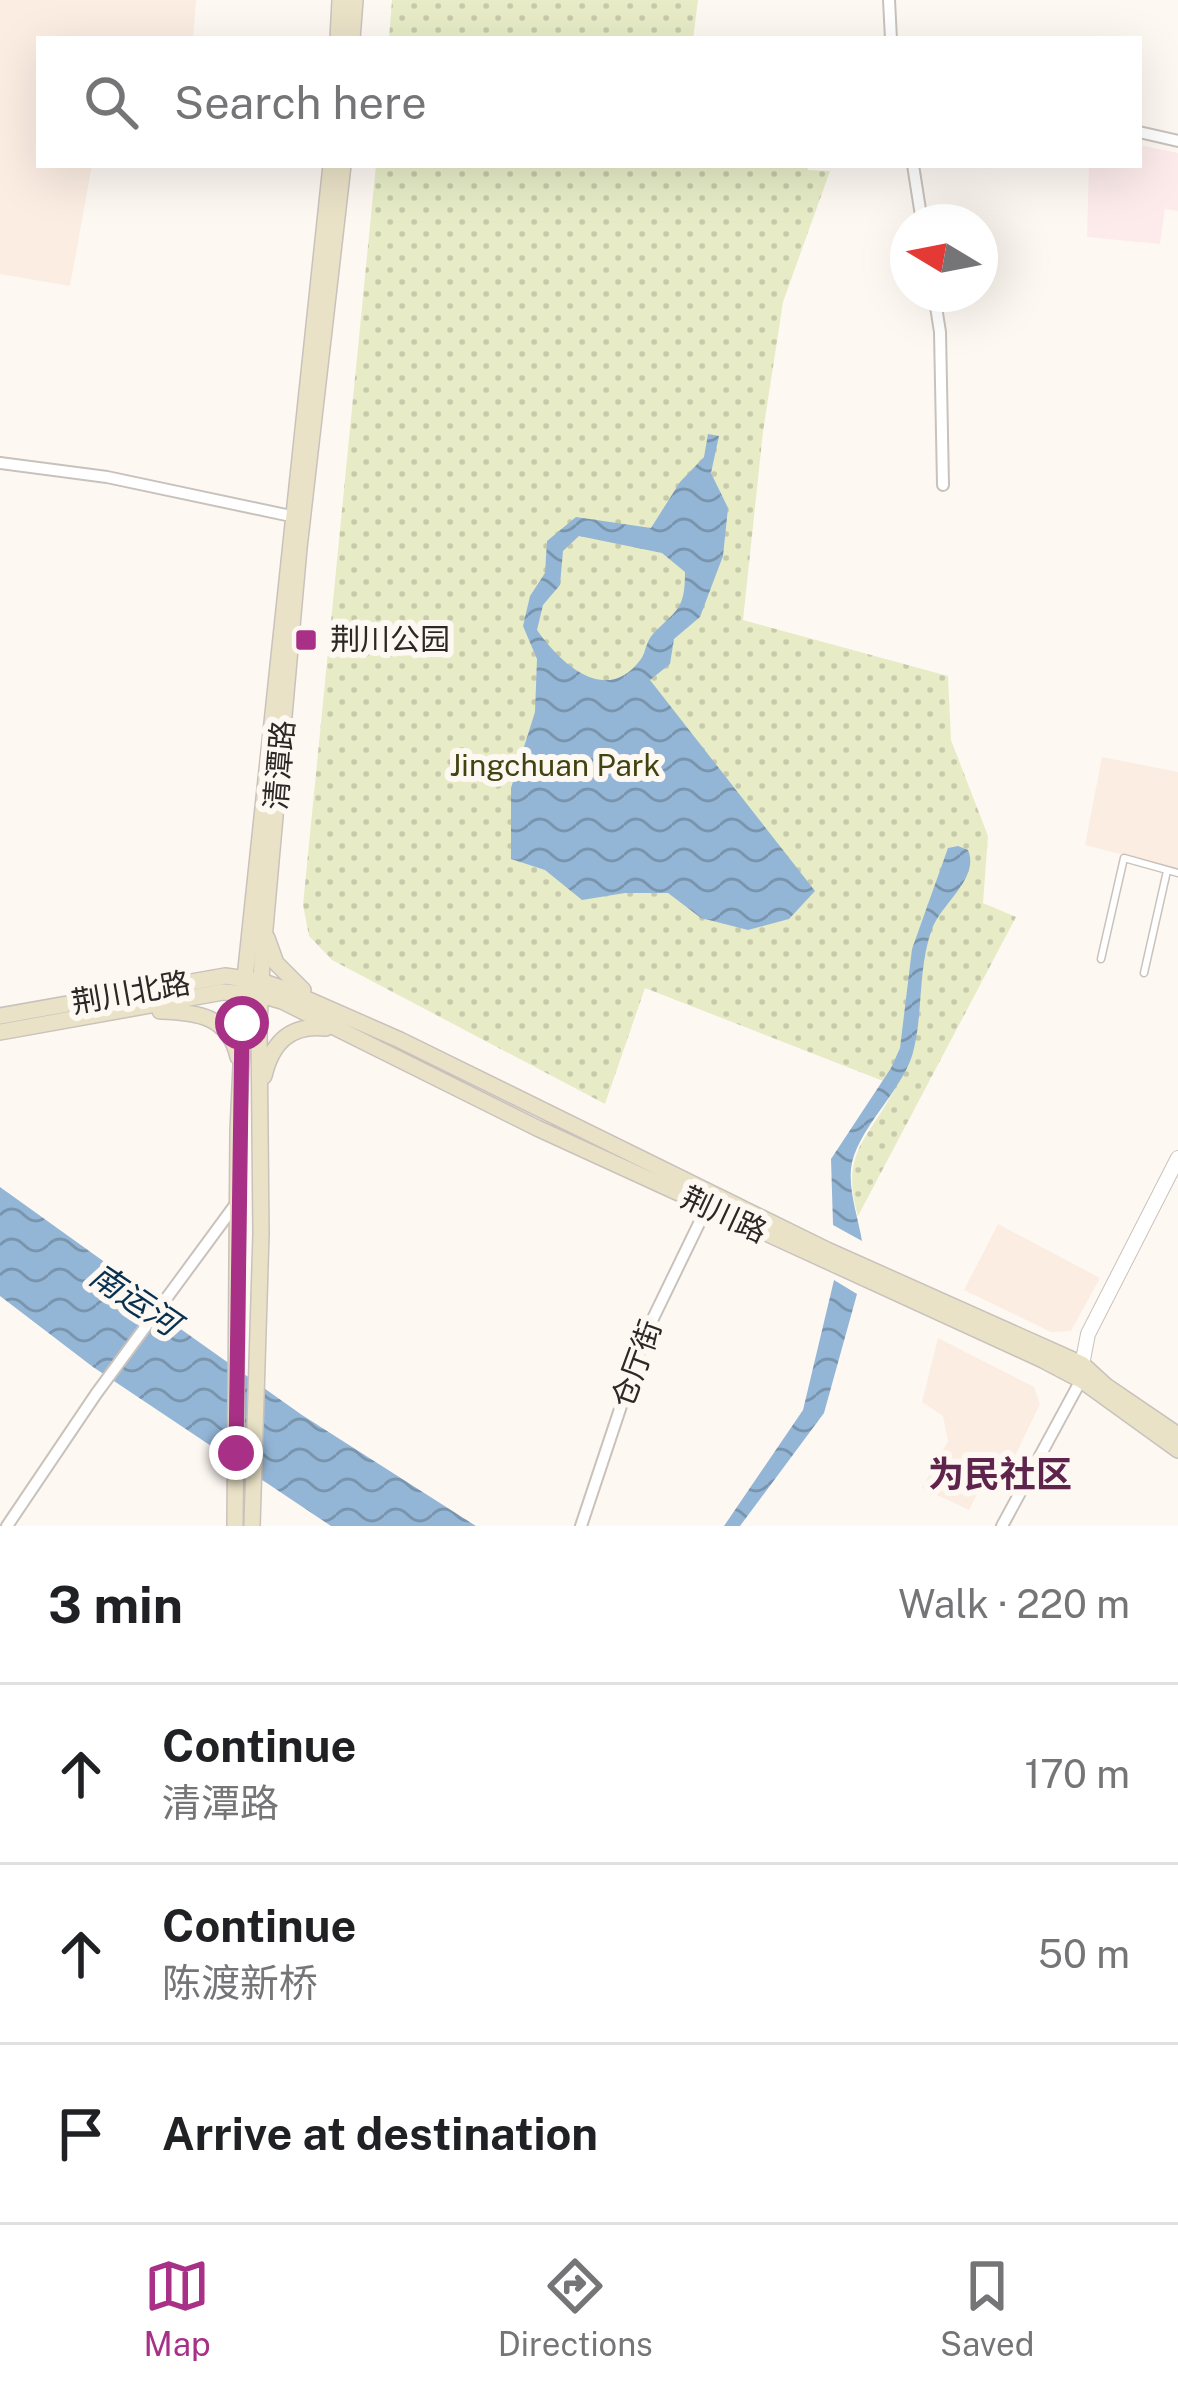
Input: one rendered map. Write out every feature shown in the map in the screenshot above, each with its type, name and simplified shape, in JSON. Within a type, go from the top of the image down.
[{"type":"main road","points":[[338,36],[340,0]]},
{"type":"main road","points":[[352,36],[355,0]]},
{"type":"main road","name":"清潭路","points":[[236,1526],[241,1070],[253,986],[291,516],[331,168]]},
{"type":"main road","name":"清潭路","points":[[252,1526],[261,1234],[253,986],[266,924],[299,548],[343,168]]},
{"type":"main road","points":[[266,924],[275,963],[345,1024]]},
{"type":"main road","name":"荆川北路","points":[[0,1016],[225,976],[253,986]]},
{"type":"main road","name":"荆川北路","points":[[0,1032],[253,986]]},
{"type":"main road","name":"荆川路","points":[[253,986],[345,1024],[1081,1372],[1178,1435]]},
{"type":"main road","points":[[127,1010],[208,1016],[224,1027],[235,1045],[241,1070]]},
{"type":"main road","points":[[260,1096],[267,1064],[283,1036],[301,1026],[345,1024]]},
{"type":"main road","name":"荆川路","points":[[345,1024],[707,1208],[1081,1372],[1178,1450]]},
{"type":"street","points":[[890,0],[891,36]]},
{"type":"street","points":[[1142,134],[1178,141]]},
{"type":"street","points":[[913,168],[919,204]]},
{"type":"street","points":[[937,312],[943,485]]},
{"type":"street","points":[[0,463],[107,477],[291,516]]},
{"type":"street","points":[[1002,1526],[1081,1372],[1088,1334],[1178,1158]]},
{"type":"street","points":[[7,1526],[96,1394],[238,1201]]},
{"type":"street","name":"仓厅街","points":[[581,1526],[644,1337],[707,1208]]},
{"type":"lane","points":[[1101,959],[1124,858],[1178,873]]},
{"type":"lane","points":[[1144,973],[1167,870]]},
{"type":"shaded area","points":[[0,0],[196,0],[193,36],[36,36],[36,168],[91,168],[70,286],[0,274]]},
{"type":"shaded area","points":[[1142,146],[1178,153],[1178,211],[1165,209],[1160,244],[1087,237],[1089,168],[1142,168]]},
{"type":"shaded area","points":[[1102,757],[1178,772],[1178,869],[1085,845]]},
{"type":"shaded area","points":[[998,1224],[1100,1278],[1071,1331],[1051,1332],[964,1290]]},
{"type":"shaded area","points":[[938,1338],[1034,1387],[1040,1404],[997,1493],[980,1488],[969,1510],[922,1488],[948,1441],[943,1416],[922,1402]]},
{"type":"green space","points":[[392,0],[698,0],[693,36],[389,36]]},
{"type":"green space","name":"Jingchuan Park","points":[[376,168],[830,171],[783,302],[763,432],[743,620],[948,676],[951,740],[988,836],[983,903],[1016,917],[858,1216],[853,1194],[855,1160],[896,1086],[645,988],[605,1104],[332,960],[309,936],[303,905]]},
{"type":"water","points":[[708,434],[719,436],[711,473],[728,508],[723,556],[700,617],[674,639],[670,664],[650,680],[815,891],[789,919],[748,930],[701,918],[668,893],[582,900],[545,870],[511,859],[511,788],[535,712],[537,659],[523,626],[530,596],[545,573],[547,541],[576,517],[651,528],[680,482],[704,457]],"holes":[[[579,536],[662,553],[685,572],[683,594],[678,608],[627,673],[599,680],[584,675],[537,630],[543,605],[560,585],[563,551]]]},
{"type":"water","points":[[948,848],[968,850],[969,870],[932,929],[912,1056],[854,1155],[851,1187],[862,1241],[833,1225],[831,1159],[900,1048],[912,949]]},
{"type":"water","name":"南运河","points":[[0,1187],[131,1281],[137,1298],[302,1415],[476,1526],[331,1526],[93,1367],[0,1296]]},
{"type":"water","points":[[834,1280],[857,1294],[824,1413],[740,1526],[724,1526],[803,1410]]},
{"type":"place","name":"荆川公园","points":[[306,640]]},
{"type":"district","name":"为民社区","points":[[1000,1474]]},
{"type":"route","points":[[236,1453],[242,1023]]}]
